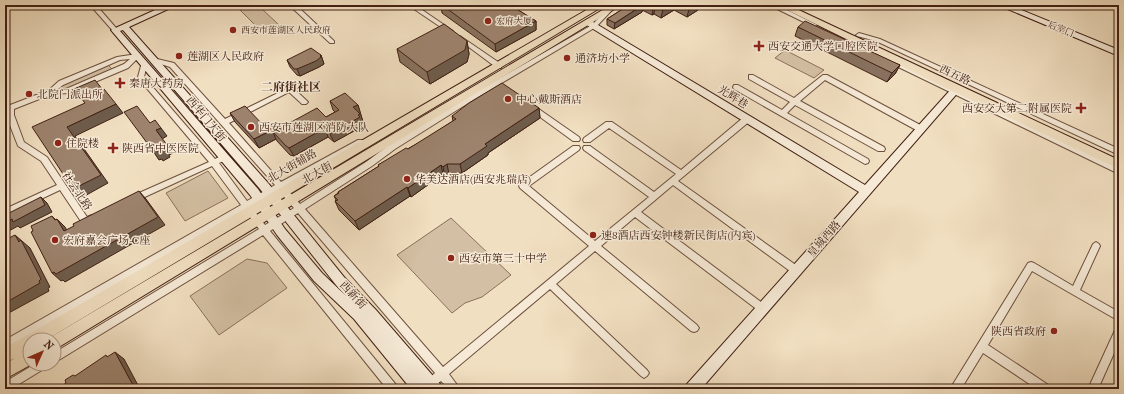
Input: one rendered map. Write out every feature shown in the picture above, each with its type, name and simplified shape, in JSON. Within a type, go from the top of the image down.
[{"type":"main road","name":"西五路","points":[[781,5],[955,91],[1119,165]]},
{"type":"main road","name":"西五路","points":[[795,5],[1119,157]]},
{"type":"main road","name":"北大街","points":[[278,203],[282,189],[498,65],[604,8]]},
{"type":"main road","name":"北大街","points":[[47,332],[278,203],[295,204],[499,83],[591,24],[604,8]]},
{"type":"main road","name":"北大街","points":[[62,338],[260,213]]},
{"type":"main road","points":[[5,356],[22,346]]},
{"type":"main road","points":[[5,372],[22,362]]},
{"type":"street","points":[[93,5],[119,28],[173,5]]},
{"type":"street","points":[[292,5],[332,42]]},
{"type":"street","points":[[411,5],[450,30],[498,65]]},
{"type":"street","points":[[772,5],[955,91],[1119,171]]},
{"type":"street","name":"后宰门","points":[[1002,5],[1119,53]]},
{"type":"street","name":"光辉巷","points":[[591,24],[866,191]]},
{"type":"street","name":"西华门大街","points":[[119,28],[145,60],[260,213]]},
{"type":"street","name":"西华门大街","points":[[119,28],[145,60],[278,203]]},
{"type":"street","points":[[859,35],[878,40],[1119,152]]},
{"type":"street","points":[[7,109],[51,92],[67,91],[126,66],[145,60],[172,65],[282,189],[455,389]]},
{"type":"street","points":[[751,77],[881,149]]},
{"type":"street","points":[[782,114],[795,101],[825,77],[921,129]]},
{"type":"street","points":[[736,87],[865,161]]},
{"type":"street","points":[[224,123],[290,89],[304,102]]},
{"type":"street","name":"皇城西路","points":[[692,389],[955,91]]},
{"type":"street","points":[[528,104],[576,144],[581,150],[609,124],[682,174]]},
{"type":"street","name":"社会北路","points":[[7,109],[21,144],[44,159],[85,221],[102,213]]},
{"type":"street","points":[[429,387],[442,374],[746,119]]},
{"type":"street","points":[[654,197],[581,138],[576,144],[523,186],[694,328]]},
{"type":"street","points":[[123,203],[184,177],[219,160]]},
{"type":"street","points":[[673,181],[796,271]]},
{"type":"street","points":[[5,214],[61,186]]},
{"type":"street","name":"北大街辅路","points":[[5,345],[278,203]]},
{"type":"street","name":"西新街","points":[[278,203],[340,281],[372,314],[429,387]]},
{"type":"street","points":[[636,212],[762,308]]},
{"type":"street","points":[[260,213],[393,389]]},
{"type":"street","name":"北大街辅路","points":[[62,352],[260,213]]},
{"type":"street","name":"西新街","points":[[260,213],[318,277],[429,387]]},
{"type":"street","points":[[1075,292],[1096,246]]},
{"type":"street","points":[[955,389],[1030,266],[1119,317]]},
{"type":"street","points":[[550,284],[644,373]]},
{"type":"street","points":[[1093,389],[1119,331]]},
{"type":"street","points":[[981,346],[1046,389]]},
{"type":"street","points":[[5,387],[30,372]]},
{"type":"shaded area","points":[[235,5],[272,5],[262,9],[279,25],[263,33]]},
{"type":"shaded area","points":[[785,50],[824,70],[814,78],[775,58]]},
{"type":"shaded area","points":[[108,65],[113,70],[69,89],[59,89],[65,83]]},
{"type":"shaded area","points":[[208,171],[228,198],[185,221],[166,193]]},
{"type":"shaded area","points":[[451,218],[511,275],[482,297],[465,303],[452,313],[397,255]]},
{"type":"shaded area","points":[[247,259],[267,263],[287,288],[219,335],[190,296]]},
{"type":"building","name":"宏府大厦","points":[[442,5],[510,5],[536,21],[495,44]]},
{"type":"building","points":[[629,5],[643,5],[615,23],[607,19]]},
{"type":"building","points":[[655,5],[669,5],[663,9]]},
{"type":"building","points":[[682,5],[694,5],[689,9]]},
{"type":"building","points":[[805,21],[900,65],[892,73],[798,27]]},
{"type":"building","points":[[444,24],[467,41],[465,50],[427,72],[397,49]]},
{"type":"building","points":[[311,48],[321,55],[321,57],[316,61],[294,69],[287,60]]},
{"type":"building","name":"住院楼","points":[[95,80],[116,104],[67,127],[101,175],[73,189],[32,127],[85,103],[74,89]]},
{"type":"building","points":[[502,83],[539,108],[485,144],[487,146],[460,164],[447,164],[443,167],[441,165],[408,188],[407,187],[355,221],[335,201],[338,200],[334,196],[339,193],[338,192],[379,166],[378,165],[406,148],[408,149],[456,119],[452,116],[469,103]]},
{"type":"building","points":[[345,93],[358,105],[353,107],[360,114],[358,115],[360,117],[330,134],[325,128],[289,148],[273,132],[317,108],[326,117],[339,110],[330,101]]},
{"type":"building","points":[[137,106],[150,123],[155,120],[161,128],[156,130],[167,145],[163,147],[164,149],[157,152],[155,150],[153,151],[124,112]]},
{"type":"building","points":[[245,106],[265,127],[268,125],[272,130],[254,139],[230,113]]},
{"type":"building","points":[[139,191],[158,217],[56,274],[54,272],[52,273],[31,232],[33,231],[31,226],[52,216],[55,220],[57,219],[64,231],[74,226],[73,224]]},
{"type":"building","points":[[41,197],[45,205],[13,222],[12,219],[5,223],[5,211],[7,210],[9,213]]},
{"type":"building","points":[[15,235],[19,242],[21,240],[41,279],[39,281],[40,283],[5,303],[5,285],[7,284],[5,278],[5,240]]},
{"type":"building","points":[[115,352],[135,389],[61,389],[60,387],[66,383],[65,380],[73,375],[75,376],[106,355],[107,357]]},
{"type":"place","name":"宏府大厦","points":[[488,21]]},
{"type":"place","name":"西安市莲湖区人民政府","points":[[233,30]]},
{"type":"place","name":"西安交通大学口腔医院","points":[[759,46]]},
{"type":"place","name":"莲湖区人民政府","points":[[179,56]]},
{"type":"place","name":"通济坊小学","points":[[567,58]]},
{"type":"place","name":"秦唐大药房","points":[[120,83]]},
{"type":"place","name":"北院门派出所","points":[[29,94]]},
{"type":"place","name":"中心戴斯酒店","points":[[508,99]]},
{"type":"place","name":"西安交大第二附属医院","points":[[1081,108]]},
{"type":"place","name":"西安市莲湖区消防大队","points":[[251,127]]},
{"type":"place","name":"住院楼","points":[[58,143]]},
{"type":"place","name":"陕西省中医医院","points":[[113,148]]},
{"type":"place","name":"华美达酒店(西安兆瑞店)","points":[[407,179]]},
{"type":"place","name":"速8酒店西安钟楼新民街店(内宾)","points":[[593,235]]},
{"type":"place","name":"宏府嘉会广场-C座","points":[[55,240]]},
{"type":"place","name":"西安市第三十中学","points":[[451,258]]},
{"type":"place","name":"陕西省政府","points":[[1054,331]]},
{"type":"district","name":"二府街社区","points":[[291,87]]}]
